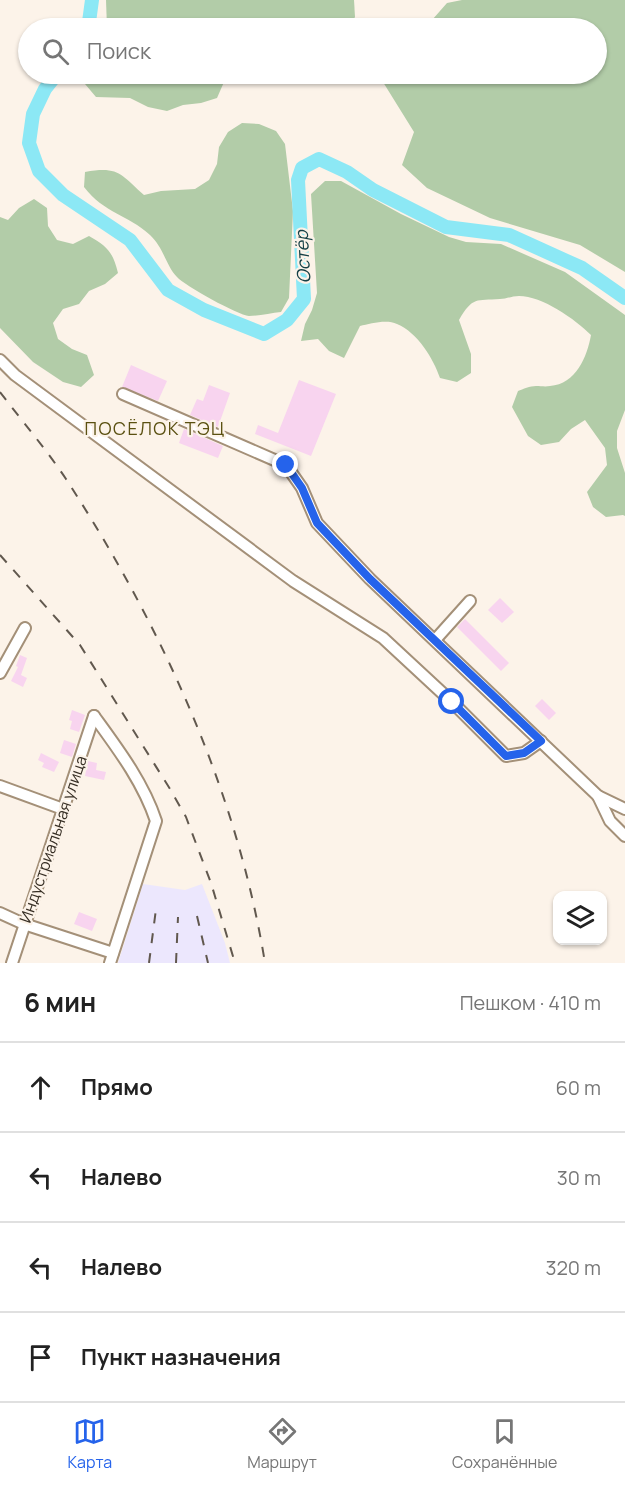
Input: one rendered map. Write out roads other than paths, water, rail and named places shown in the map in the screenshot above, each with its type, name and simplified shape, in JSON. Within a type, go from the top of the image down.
[{"type":"street","points":[[0,360],[15,375],[293,582],[383,638],[506,756],[524,753],[541,741]]},
{"type":"street","points":[[123,394],[286,465],[302,488],[317,523],[370,579],[598,796],[625,808]]},
{"type":"street","points":[[435,640],[470,601]]},
{"type":"street","points":[[0,673],[25,628]]},
{"type":"street","name":"Индустриальная улица","points":[[12,963],[94,716],[124,757],[148,799],[156,821],[111,958]]},
{"type":"street","points":[[0,786],[63,809]]},
{"type":"street","points":[[598,796],[610,821],[625,836]]},
{"type":"street","points":[[0,913],[111,958]]},
{"type":"waterway","name":"Остёр","points":[[90,18],[92,0]]},
{"type":"waterway","name":"Остёр","points":[[49,84],[33,114],[29,143],[39,171],[63,195],[130,240],[168,290],[204,310],[264,334],[287,320],[304,299],[298,180],[302,168],[319,159],[347,172],[373,190],[446,227],[509,235],[582,268],[625,298]]},
{"type":"railway","points":[[0,392],[66,479],[101,535],[133,592],[191,711],[215,772],[235,835],[252,899],[265,963]]},
{"type":"railway","points":[[0,555],[80,645],[170,789],[186,817],[211,883],[235,963]]},
{"type":"railway","points":[[149,963],[156,909]]},
{"type":"railway","points":[[197,916],[208,963]]},
{"type":"railway","points":[[176,963],[178,917]]},
{"type":"district","name":"ПОСЁЛОК ТЭЦ","points":[[155,428]]}]
